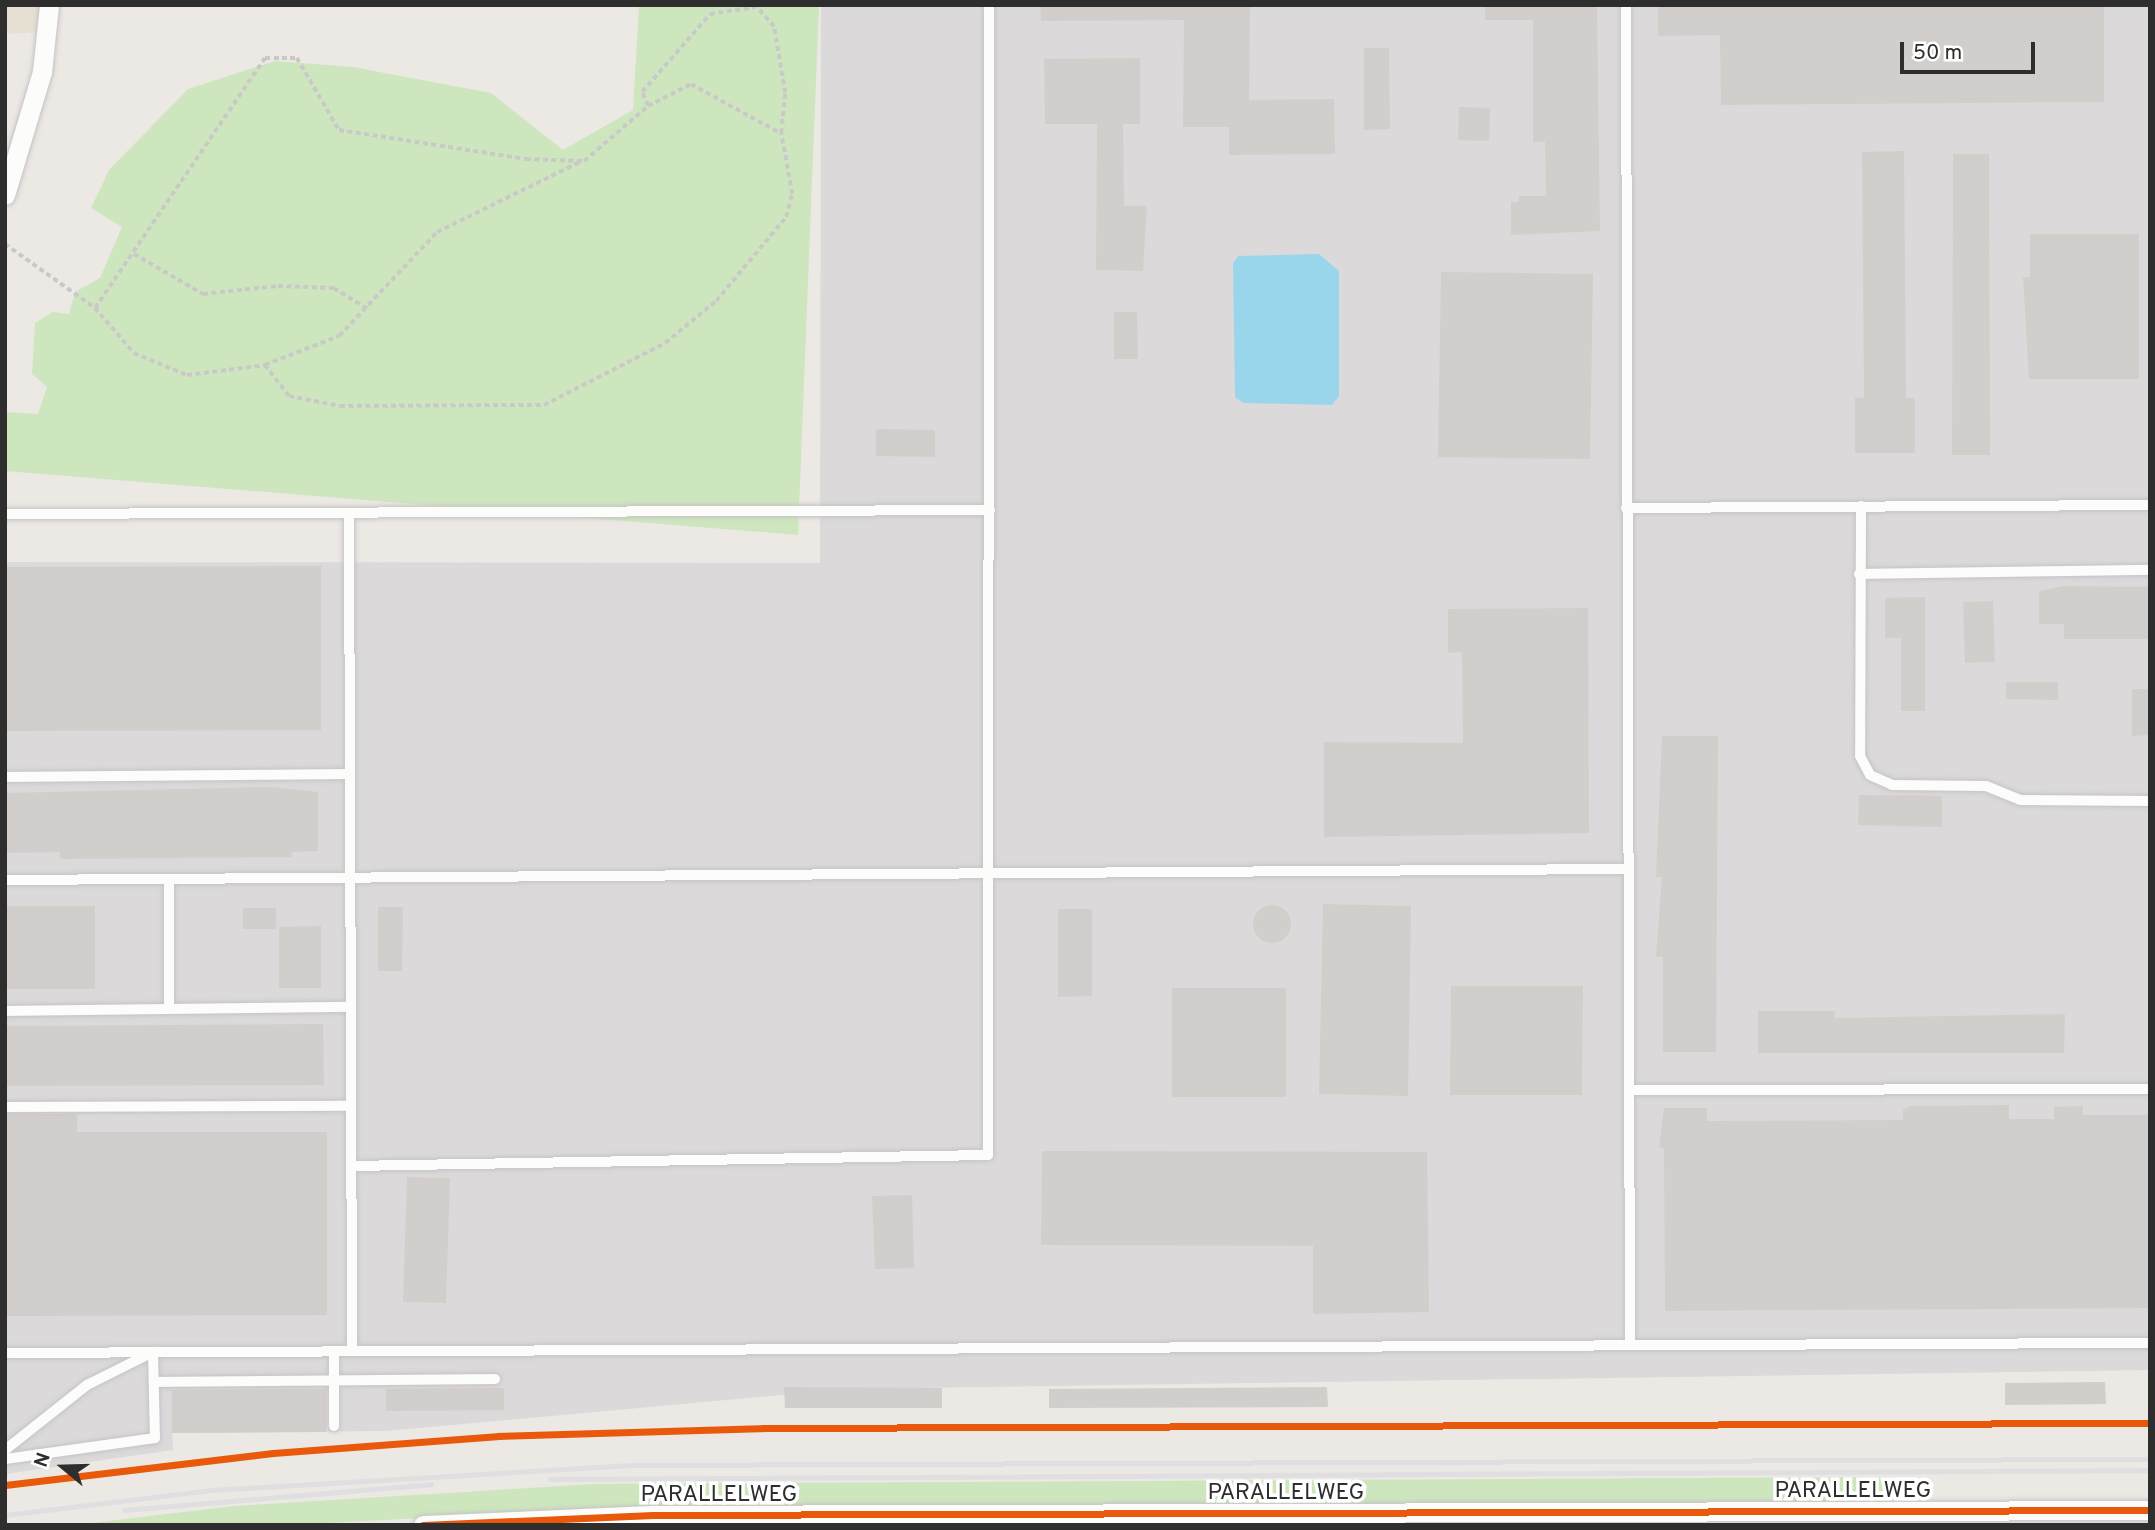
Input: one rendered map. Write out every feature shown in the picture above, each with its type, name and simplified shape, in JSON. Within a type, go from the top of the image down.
[{"type":"street","points":[[5,195],[41,72],[49,5]]},
{"type":"street","name":"PARALLELWEG","points":[[423,1525],[547,1521],[2150,1510]]},
{"type":"lane","points":[[351,1166],[988,1155],[989,5]]},
{"type":"lane","points":[[1626,5],[1630,1343]]},
{"type":"lane","points":[[1626,508],[2150,505]]},
{"type":"lane","points":[[1861,506],[1860,756],[1870,775],[1892,785],[1986,786],[2020,800],[2150,801]]},
{"type":"lane","points":[[5,514],[990,510]]},
{"type":"lane","points":[[349,513],[352,1351]]},
{"type":"lane","points":[[1859,574],[2150,570]]},
{"type":"lane","points":[[5,776],[348,774]]},
{"type":"lane","points":[[5,880],[989,869],[1628,869]]},
{"type":"lane","points":[[169,879],[169,1009]]},
{"type":"lane","points":[[5,1012],[349,1007]]},
{"type":"lane","points":[[1629,1090],[2150,1089]]},
{"type":"lane","points":[[5,1107],[350,1106]]},
{"type":"lane","points":[[5,1353],[1630,1343],[2150,1343]]},
{"type":"lane","points":[[334,1351],[334,1426]]},
{"type":"lane","points":[[5,1459],[155,1437],[153,1352]]},
{"type":"lane","points":[[5,1450],[87,1385],[153,1352]]},
{"type":"lane","points":[[154,1382],[495,1379]]},
{"type":"path","points":[[265,365],[289,396],[340,406],[438,410],[559,401],[665,343],[750,262],[786,217],[792,194],[781,133],[780,62],[774,27],[757,6],[709,14],[642,92],[648,106]]},
{"type":"path","points":[[95,308],[265,58],[297,58],[339,130],[526,159],[584,161]]},
{"type":"path","points":[[5,244],[95,308],[134,353],[187,375],[265,365],[339,336],[368,309],[437,232],[584,161],[648,106],[691,84],[781,133]]},
{"type":"path","points":[[134,254],[204,295],[278,285],[334,288],[368,309]]},
{"type":"shaded area","points":[[5,5],[41,5],[40,32],[5,34]]},
{"type":"shaded area","points":[[821,5],[2150,5],[2150,1370],[847,1389],[386,1431],[172,1433],[173,1450],[5,1474],[5,562],[820,563]]},
{"type":"green space","points":[[639,5],[819,5],[798,535],[5,471],[5,412],[38,414],[47,387],[32,374],[35,323],[53,312],[69,314],[75,292],[100,278],[122,227],[91,208],[109,170],[188,89],[275,61],[353,67],[491,93],[563,150],[633,110]]},
{"type":"green space","points":[[1896,1477],[1895,1504],[653,1506],[288,1525],[75,1525],[234,1506],[594,1484]]},
{"type":"water","points":[[1319,254],[1339,271],[1339,396],[1332,405],[1243,403],[1235,397],[1233,263],[1238,256]]},
{"type":"building","points":[[1040,5],[1250,5],[1249,100],[1334,99],[1335,154],[1229,155],[1229,127],[1183,127],[1184,20],[1041,21]]},
{"type":"building","points":[[1485,5],[1597,5],[1600,231],[1511,235],[1511,202],[1519,202],[1519,196],[1546,196],[1545,142],[1533,142],[1533,20],[1485,20]]},
{"type":"building","points":[[1658,5],[2104,5],[2104,102],[1721,105],[1720,35],[1658,36]]},
{"type":"building","points":[[1364,48],[1389,48],[1390,129],[1364,130]]},
{"type":"building","points":[[1140,58],[1140,124],[1123,124],[1124,206],[1147,206],[1143,271],[1096,270],[1097,124],[1045,124],[1044,59]]},
{"type":"building","points":[[1459,107],[1490,108],[1489,141],[1458,140]]},
{"type":"building","points":[[1904,151],[1906,398],[1915,398],[1915,453],[1855,453],[1855,398],[1864,398],[1862,152]]},
{"type":"building","points":[[1953,154],[1989,154],[1990,455],[1952,455]]},
{"type":"building","points":[[2030,234],[2139,234],[2139,379],[2029,379],[2023,277],[2030,277]]},
{"type":"building","points":[[1441,272],[1593,274],[1590,459],[1438,457]]},
{"type":"building","points":[[1114,312],[1137,312],[1138,359],[1114,359]]},
{"type":"building","points":[[876,429],[935,430],[935,457],[876,456]]},
{"type":"building","points":[[321,566],[321,730],[5,731],[5,567]]},
{"type":"building","points":[[2064,586],[2150,587],[2150,639],[2064,639],[2064,624],[2039,624],[2039,591]]},
{"type":"building","points":[[1925,597],[1925,711],[1901,711],[1901,638],[1885,638],[1885,598]]},
{"type":"building","points":[[1993,601],[1995,662],[1965,663],[1963,602]]},
{"type":"building","points":[[1588,608],[1589,833],[1324,837],[1324,742],[1463,743],[1462,652],[1448,653],[1448,609]]},
{"type":"building","points":[[2006,682],[2058,682],[2058,700],[2006,699]]},
{"type":"building","points":[[2132,689],[2150,689],[2150,735],[2132,736]]},
{"type":"building","points":[[1662,736],[1718,736],[1716,1052],[1663,1052],[1663,957],[1656,957],[1662,877],[1656,877]]},
{"type":"building","points":[[272,787],[318,792],[318,851],[292,852],[291,857],[60,859],[60,852],[5,853],[5,793]]},
{"type":"building","points":[[1859,795],[1942,796],[1942,827],[1858,825]]},
{"type":"building","points":[[1323,904],[1411,906],[1408,1096],[1319,1094]]},
{"type":"building","points":[[1272,905],[1286,910],[1291,924],[1286,938],[1272,943],[1258,938],[1253,924],[1258,910]]},
{"type":"building","points":[[5,906],[95,906],[95,989],[5,989]]},
{"type":"building","points":[[378,907],[403,907],[402,971],[378,971]]},
{"type":"building","points":[[243,908],[276,908],[276,929],[243,929]]},
{"type":"building","points":[[1058,909],[1092,909],[1092,996],[1058,997]]},
{"type":"building","points":[[321,926],[321,988],[279,988],[279,927]]},
{"type":"building","points":[[1451,986],[1583,986],[1582,1095],[1450,1095]]},
{"type":"building","points":[[1172,988],[1286,988],[1286,1097],[1172,1097]]},
{"type":"building","points":[[1758,1011],[1835,1011],[1835,1018],[2065,1014],[2064,1053],[1758,1053]]},
{"type":"building","points":[[323,1024],[324,1085],[5,1086],[5,1026]]},
{"type":"building","points":[[2009,1105],[2009,1119],[2054,1119],[2054,1107],[2083,1106],[2083,1115],[2150,1115],[2150,1308],[1665,1311],[1664,1148],[1659,1147],[1664,1108],[1707,1108],[1707,1121],[1903,1120],[1903,1110],[1911,1106]]},
{"type":"building","points":[[5,1114],[77,1114],[77,1132],[327,1132],[327,1315],[5,1316]]},
{"type":"building","points":[[1042,1151],[1427,1152],[1429,1312],[1313,1314],[1313,1246],[1041,1245]]},
{"type":"building","points":[[407,1177],[450,1178],[446,1303],[403,1302]]},
{"type":"building","points":[[912,1195],[914,1268],[875,1269],[872,1196]]},
{"type":"building","points":[[2105,1382],[2106,1404],[2005,1405],[2005,1383]]},
{"type":"building","points":[[784,1387],[942,1388],[942,1408],[785,1408]]},
{"type":"building","points":[[1327,1387],[1328,1407],[1049,1408],[1049,1389]]},
{"type":"building","points":[[504,1388],[504,1410],[386,1411],[386,1389]]},
{"type":"building","points":[[326,1389],[326,1432],[172,1433],[172,1390]]},
{"type":"railway","points":[[5,1515],[212,1490],[631,1465],[2150,1459]]},
{"type":"railway","points":[[550,1479],[2150,1470]]},
{"type":"railway","points":[[124,1510],[431,1484]]},
{"type":"cycle path","points":[[5,1485],[273,1453],[499,1436],[764,1428],[2150,1423]]},
{"type":"cycle path","points":[[423,1525],[653,1515],[2150,1510]]}]
